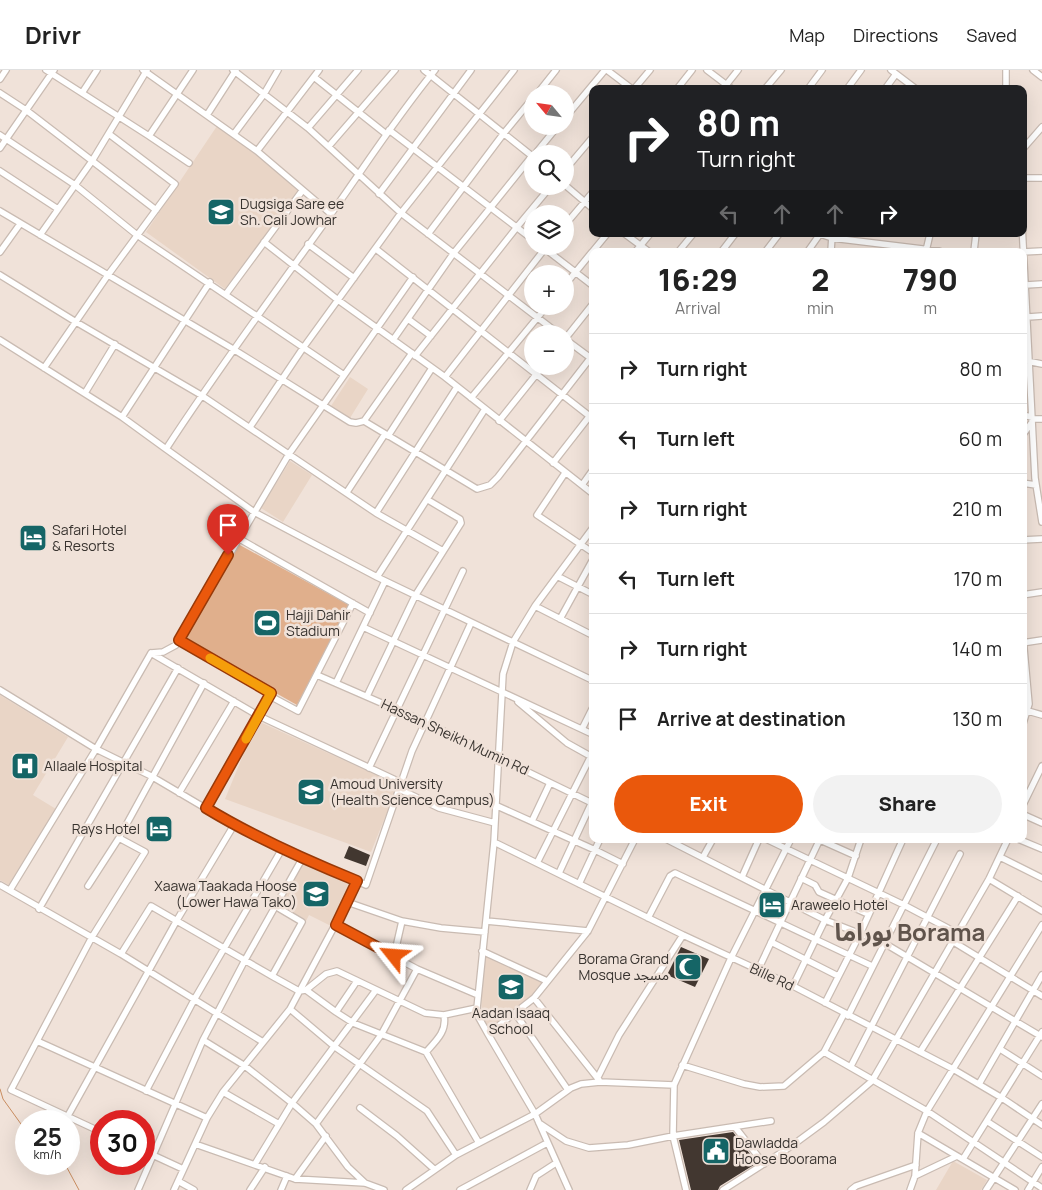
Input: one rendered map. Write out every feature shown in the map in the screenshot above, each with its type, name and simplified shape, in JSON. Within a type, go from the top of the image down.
[{"type":"street","points":[[0,78],[6,70]]},
{"type":"street","points":[[46,70],[53,72],[189,164]]},
{"type":"street","points":[[82,93],[97,70]]},
{"type":"street","points":[[149,136],[193,70]]},
{"type":"street","points":[[234,134],[264,94],[278,70]]},
{"type":"street","points":[[257,151],[286,110],[320,70]]},
{"type":"street","points":[[308,128],[358,70]]},
{"type":"street","points":[[329,146],[395,70]]},
{"type":"street","points":[[424,70],[432,73],[453,94],[524,148]]},
{"type":"street","points":[[379,194],[472,70]]},
{"type":"street","points":[[250,427],[303,348],[401,213],[514,70]]},
{"type":"street","points":[[544,85],[556,70]]},
{"type":"street","points":[[593,85],[606,70],[627,85]]},
{"type":"street","points":[[637,85],[650,70]]},
{"type":"street","points":[[680,85],[692,70]]},
{"type":"street","points":[[707,70],[725,85]]},
{"type":"street","points":[[728,85],[738,70]]},
{"type":"street","points":[[768,85],[781,70]]},
{"type":"street","points":[[811,85],[822,70]]},
{"type":"street","points":[[850,85],[861,70]]},
{"type":"street","points":[[1006,70],[1006,85]]},
{"type":"street","points":[[1033,70],[1042,77]]},
{"type":"street","points":[[40,235],[92,161],[146,71],[257,151],[331,214]]},
{"type":"street","points":[[207,115],[235,71],[308,128],[401,213],[547,325]]},
{"type":"street","points":[[0,148],[53,72]]},
{"type":"street","points":[[888,85],[894,72],[911,85]]},
{"type":"street","points":[[166,449],[257,315],[331,214],[387,132],[432,73]]},
{"type":"street","points":[[314,77],[359,112],[414,149],[524,233]]},
{"type":"street","points":[[574,107],[589,90]]},
{"type":"street","points":[[0,93],[26,110],[156,210]]},
{"type":"street","points":[[428,234],[524,109]]},
{"type":"street","points":[[1027,144],[1042,127]]},
{"type":"street","points":[[44,368],[108,275],[175,184],[109,134]]},
{"type":"street","points":[[0,135],[75,185],[137,235],[210,282],[344,375]]},
{"type":"street","points":[[542,145],[550,135]]},
{"type":"street","points":[[574,159],[589,142]]},
{"type":"street","points":[[393,340],[453,254],[524,166]]},
{"type":"street","points":[[0,171],[58,209]]},
{"type":"street","points":[[1027,178],[1042,178]]},
{"type":"street","points":[[226,294],[302,190]]},
{"type":"street","points":[[574,192],[589,205]]},
{"type":"street","points":[[0,211],[185,320],[350,422],[356,423],[364,421],[414,355],[544,195]]},
{"type":"street","points":[[574,214],[589,196]]},
{"type":"street","points":[[0,252],[20,224]]},
{"type":"street","points":[[595,248],[605,237]]},
{"type":"street","points":[[630,237],[644,248]]},
{"type":"street","points":[[638,248],[648,237]]},
{"type":"street","points":[[681,248],[691,237]]},
{"type":"street","points":[[724,248],[733,237]]},
{"type":"street","points":[[768,248],[777,237]]},
{"type":"street","points":[[810,248],[818,237]]},
{"type":"street","points":[[838,237],[907,248]]},
{"type":"street","points":[[264,242],[338,300],[445,377],[589,490]]},
{"type":"street","points":[[308,244],[354,278]]},
{"type":"street","points":[[376,249],[524,365]]},
{"type":"street","points":[[1027,251],[1042,251]]},
{"type":"street","points":[[445,377],[539,255]]},
{"type":"street","points":[[555,255],[589,283]]},
{"type":"street","points":[[576,272],[589,256]]},
{"type":"street","points":[[0,274],[76,322],[201,395],[376,513],[443,551]]},
{"type":"street","points":[[150,653],[169,650],[179,640],[289,454],[413,277]]},
{"type":"street","points":[[122,417],[210,282]]},
{"type":"street","points":[[1027,284],[1042,284]]},
{"type":"street","points":[[1027,300],[1027,339]]},
{"type":"street","points":[[574,327],[589,308]]},
{"type":"street","points":[[471,398],[540,315]]},
{"type":"street","points":[[1028,317],[1042,316]]},
{"type":"street","points":[[408,319],[431,336]]},
{"type":"street","points":[[0,340],[122,417],[254,512],[415,596],[589,679]]},
{"type":"street","points":[[85,393],[115,344]]},
{"type":"street","points":[[574,345],[589,356]]},
{"type":"street","points":[[1027,361],[1042,364]]},
{"type":"street","points":[[364,421],[469,486],[477,489],[482,488],[498,477],[589,362]]},
{"type":"street","points":[[347,492],[432,368]]},
{"type":"street","points":[[1027,371],[1036,486],[1042,522]]},
{"type":"street","points":[[499,421],[535,375]]},
{"type":"street","points":[[537,375],[589,414]]},
{"type":"street","points":[[376,513],[457,387]]},
{"type":"street","points":[[377,577],[485,409]]},
{"type":"street","points":[[1027,417],[1042,419]]},
{"type":"street","points":[[1027,428],[1032,419]]},
{"type":"street","points":[[553,463],[589,420]]},
{"type":"street","points":[[566,473],[537,515],[589,550]]},
{"type":"street","points":[[582,484],[589,475]]},
{"type":"street","points":[[1027,484],[1036,486]]},
{"type":"street","points":[[368,696],[415,596],[461,520],[428,500]]},
{"type":"street","points":[[569,1190],[546,1143],[535,1114],[479,1018],[477,1008],[494,842],[495,805],[500,757],[501,692],[504,674],[513,642],[535,606],[589,533]]},
{"type":"street","points":[[238,538],[370,613]]},
{"type":"street","points":[[1027,540],[1042,539]]},
{"type":"street","points":[[560,619],[589,567]]},
{"type":"street","points":[[369,768],[463,571]]},
{"type":"street","points":[[557,576],[589,592]]},
{"type":"street","points":[[336,683],[385,581]]},
{"type":"street","points":[[1027,594],[1042,592]]},
{"type":"street","points":[[179,640],[271,693],[270,696],[298,711],[353,603]]},
{"type":"street","points":[[535,606],[589,634]]},
{"type":"street","points":[[0,690],[96,748],[151,776],[234,825],[302,859],[366,885],[400,786],[425,722],[471,623]]},
{"type":"street","points":[[363,627],[589,732]]},
{"type":"street","points":[[1027,642],[1042,640]]},
{"type":"street","points":[[150,653],[259,716],[369,768],[439,808],[494,822]]},
{"type":"street","points":[[10,890],[96,748],[150,653]]},
{"type":"street","points":[[39,909],[178,668]]},
{"type":"street","name":"Hassan Sheikh Mumin Rd","points":[[317,675],[398,709],[589,802]]},
{"type":"street","points":[[1027,675],[1028,711],[1042,715]]},
{"type":"street","points":[[88,886],[119,838],[151,776],[204,683]]},
{"type":"street","points":[[206,808],[270,696]]},
{"type":"street","points":[[513,697],[567,743],[589,754]]},
{"type":"street","points":[[179,793],[234,701]]},
{"type":"street","points":[[582,729],[589,715]]},
{"type":"street","points":[[537,863],[589,762]]},
{"type":"street","points":[[1027,797],[1042,766]]},
{"type":"street","points":[[532,821],[550,783]]},
{"type":"street","points":[[495,805],[623,864]]},
{"type":"street","points":[[559,873],[589,809]]},
{"type":"street","points":[[1027,816],[1042,823]]},
{"type":"street","points":[[71,1110],[176,920],[234,825]]},
{"type":"street","points":[[49,1110],[11,1090],[92,937],[145,852],[119,838]]},
{"type":"street","name":"Bille Rd","points":[[494,842],[606,898],[793,986],[953,1069],[1002,1098],[1042,1125]]},
{"type":"street","points":[[579,884],[598,843]]},
{"type":"street","points":[[488,1034],[534,998],[588,931],[633,843]]},
{"type":"street","points":[[679,843],[825,920],[884,943],[1041,1034],[963,1160]]},
{"type":"street","points":[[703,857],[711,843]]},
{"type":"street","points":[[742,877],[758,843]]},
{"type":"street","points":[[774,843],[904,905],[957,934]]},
{"type":"street","points":[[686,1190],[673,1136],[674,1085],[731,958],[789,843]]},
{"type":"street","points":[[758,970],[817,843]]},
{"type":"street","points":[[828,843],[856,856]]},
{"type":"street","points":[[793,986],[848,878],[860,843]]},
{"type":"street","points":[[825,1003],[860,934],[901,843]]},
{"type":"street","points":[[682,1064],[744,1084],[778,1087],[790,1082],[824,1052],[846,1015],[935,843]]},
{"type":"street","points":[[723,1190],[790,1147],[824,1122],[872,1081],[894,1040],[989,879],[1006,843]]},
{"type":"street","points":[[1027,843],[1042,850]]},
{"type":"street","points":[[146,1091],[194,1000],[282,849]]},
{"type":"street","points":[[851,1066],[960,854]]},
{"type":"street","points":[[1000,857],[1042,878]]},
{"type":"street","points":[[155,1150],[217,1012],[302,859]]},
{"type":"street","points":[[648,918],[673,873],[872,966]]},
{"type":"street","points":[[801,878],[815,885],[819,892],[868,914]]},
{"type":"street","points":[[989,879],[1042,911]]},
{"type":"street","points":[[174,1190],[222,1092],[290,1009],[336,925],[357,881]]},
{"type":"street","points":[[0,885],[39,909],[122,954],[262,1042]]},
{"type":"street","points":[[920,1052],[1018,896]]},
{"type":"street","points":[[347,902],[402,921],[441,928],[485,932]]},
{"type":"street","points":[[122,954],[151,906],[299,991],[306,990],[321,977],[337,971],[425,1013],[444,1015],[477,1008]]},
{"type":"street","points":[[272,976],[302,922],[275,906]]},
{"type":"street","points":[[394,956],[402,921]]},
{"type":"street","points":[[486,921],[588,931]]},
{"type":"street","points":[[336,925],[417,969],[478,995]]},
{"type":"street","points":[[910,1190],[915,1176],[918,1134],[927,1111],[1042,925]]},
{"type":"street","points":[[599,1080],[619,1035],[683,935]]},
{"type":"street","points":[[952,941],[1042,996]]},
{"type":"street","points":[[771,942],[838,976]]},
{"type":"street","points":[[482,951],[547,981]]},
{"type":"street","points":[[316,1124],[381,1035],[417,969]]},
{"type":"street","points":[[979,1084],[1042,975]]},
{"type":"street","points":[[336,1012],[357,981]]},
{"type":"street","points":[[306,990],[353,1023],[426,1052],[479,1143]]},
{"type":"street","points":[[255,1164],[292,1103],[376,990]]},
{"type":"street","points":[[534,998],[599,1080]]},
{"type":"street","points":[[290,1009],[335,1047],[427,1111],[456,1155]]},
{"type":"street","points":[[515,1013],[568,1090]]},
{"type":"street","points":[[426,1052],[443,1032],[446,1024],[444,1015]]},
{"type":"street","points":[[203,1040],[244,1066],[316,1124],[348,1167],[365,1183]]},
{"type":"street","points":[[37,1041],[208,1118]]},
{"type":"street","points":[[1000,1049],[1042,1076]]},
{"type":"street","points":[[824,1052],[927,1111],[1042,1188]]},
{"type":"street","points":[[406,1190],[456,1155],[535,1114],[568,1090],[581,1084],[599,1080],[674,1085]]},
{"type":"street","points":[[222,1092],[279,1124]]},
{"type":"street","points":[[986,1190],[1042,1104]]},
{"type":"street","points":[[360,1108],[397,1136],[434,1169]]},
{"type":"street","points":[[538,1123],[566,1141],[589,1148],[628,1145],[771,1121]]},
{"type":"street","points":[[988,1122],[1042,1157]]},
{"type":"street","points":[[735,1126],[764,1164]]},
{"type":"street","points":[[918,1134],[1015,1190]]},
{"type":"street","points":[[295,1179],[326,1136]]},
{"type":"street","points":[[460,1190],[546,1143]]},
{"type":"street","points":[[195,1144],[295,1179],[365,1183],[384,1190]]},
{"type":"street","points":[[155,1156],[183,1169]]},
{"type":"street","points":[[915,1176],[956,1156]]},
{"type":"street","points":[[530,1190],[536,1176],[556,1163]]},
{"type":"street","points":[[851,1190],[856,1186],[916,1165]]},
{"type":"street","points":[[250,1190],[265,1167]]},
{"type":"street","points":[[1028,1190],[1042,1167]]},
{"type":"street","points":[[138,1190],[144,1175]]},
{"type":"street","points":[[281,1190],[287,1176]]},
{"type":"street","points":[[178,1181],[194,1190]]},
{"type":"shaded area","name":"Dugsiga Sare ee Sh. Cali Jowhar","points":[[217,126],[267,163],[299,192],[225,289],[146,232]]},
{"type":"shaded area","points":[[350,377],[368,389],[350,418],[331,406]]},
{"type":"shaded area","points":[[290,461],[312,475],[283,522],[261,508]]},
{"type":"shaded area","name":"Hajji Dahir Stadium","points":[[238,544],[349,605],[297,705],[184,641]]},
{"type":"shaded area","name":"Allaale Hospital","points":[[0,695],[68,737],[33,795],[56,809],[9,885],[0,880]]},
{"type":"shaded area","name":"Amoud University (Health Science Campus)","points":[[260,722],[398,785],[371,852],[225,799],[253,731]]},
{"type":"shaded area","name":"Xaawa Taakada Hoose (Lower Hawa Tako)","points":[[303,863],[352,883],[331,926],[309,915],[306,921],[279,905]]},
{"type":"shaded area","name":"Aadan Isaaq School","points":[[485,956],[544,981],[532,996],[488,1029],[482,1014],[481,993]]},
{"type":"shaded area","points":[[953,1161],[987,1180],[981,1190],[936,1190]]},
{"type":"building","points":[[349,846],[370,855],[366,866],[344,858]]},
{"type":"building","name":"Araweelo Hotel","points":[[768,896],[782,903],[777,914],[762,907]]},
{"type":"building","name":"Borama Grand Mosque مسجد","points":[[681,947],[709,959],[695,987],[667,975]]},
{"type":"building","name":"Dawladda Hoose Boorama","points":[[733,1132],[757,1163],[720,1186],[718,1190],[691,1190],[679,1140]]},
{"type":"waterway","points":[[0,1089],[3,1099],[15,1116]]},
{"type":"waterway","points":[[71,1175],[79,1190]]},
{"type":"slow traffic","points":[[210,658],[271,693],[246,739]]},
{"type":"place","name":"Dugsiga Sare ee Sh. Cali Jowhar","points":[[221,212]]},
{"type":"place","name":"Safari Hotel & Resorts","points":[[33,538]]},
{"type":"place","name":"Hajji Dahir Stadium","points":[[267,623]]},
{"type":"place","name":"Allaale Hospital","points":[[25,766]]},
{"type":"place","name":"Amoud University (Health Science Campus)","points":[[311,792]]},
{"type":"place","name":"Rays Hotel","points":[[159,829]]},
{"type":"place","name":"Xaawa Taakada Hoose (Lower Hawa Tako)","points":[[316,894]]},
{"type":"place","name":"Araweelo Hotel","points":[[772,905]]},
{"type":"place","name":"Borama Grand Mosque مسجد","points":[[688,967]]},
{"type":"place","name":"Aadan Isaaq School","points":[[511,987]]},
{"type":"place","name":"Dawladda Hoose Boorama","points":[[716,1151]]},
{"type":"district","name":"بوراما Borama","points":[[910,933]]},
{"type":"route","points":[[228,555],[179,640],[271,693],[206,808],[234,825],[302,859],[357,881],[336,925],[394,956]]}]
